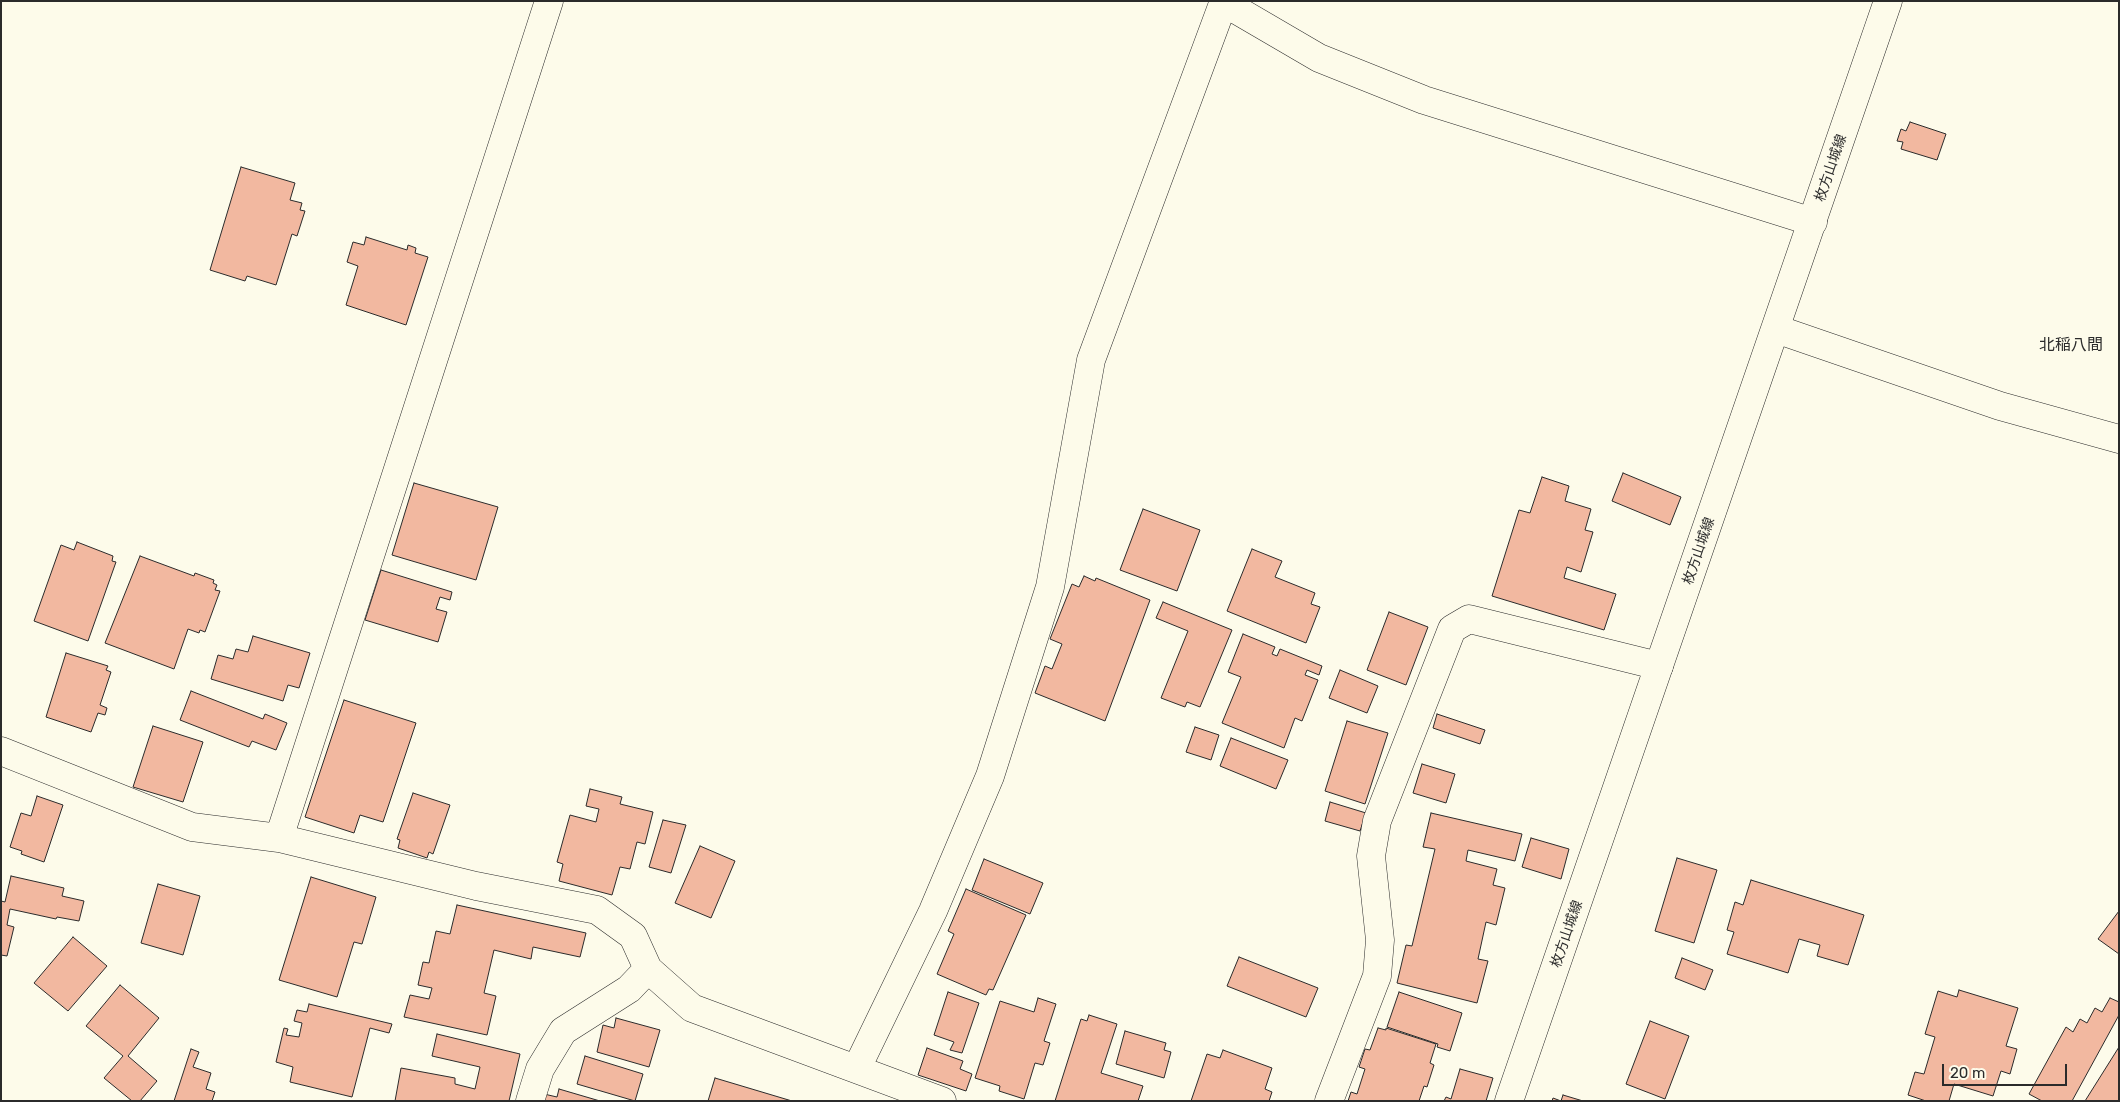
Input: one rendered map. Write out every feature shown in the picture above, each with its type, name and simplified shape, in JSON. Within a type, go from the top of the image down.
[{"type":"street","points":[[279,838],[549,1]]},
{"type":"street","name":"枚方山城線","points":[[1509,1101],[1888,1]]},
{"type":"street","points":[[857,1068],[933,911],[990,776],[1050,587],[1092,360],[1224,2],[1319,58],[1424,100],[1813,222]]},
{"type":"street","points":[[1776,329],[2000,406],[2119,438]]},
{"type":"street","points":[[1329,1101],[1377,976],[1380,940],[1371,856],[1377,820],[1452,629],[1469,619],[1659,666]]},
{"type":"street","points":[[1,752],[192,827],[279,838],[476,886],[596,910],[634,936],[648,969],[692,1008],[942,1101]]},
{"type":"street","points":[[530,1101],[540,1069],[563,1031],[629,988],[648,969]]},
{"type":"building","points":[[1910,122],[1946,134],[1937,160],[1901,149],[1903,142],[1897,141],[1901,129],[1906,131]]},
{"type":"building","points":[[241,167],[295,183],[290,200],[302,203],[300,210],[305,211],[297,236],[292,234],[276,285],[247,276],[245,281],[210,270]]},
{"type":"building","points":[[366,237],[407,250],[408,245],[416,248],[415,253],[428,257],[406,325],[346,305],[358,266],[347,262],[353,242],[364,245]]},
{"type":"building","points":[[1623,473],[1681,497],[1670,525],[1612,501]]},
{"type":"building","points":[[1542,477],[1569,486],[1565,501],[1591,509],[1585,530],[1593,532],[1581,572],[1567,567],[1564,578],[1616,594],[1604,630],[1492,596],[1519,510],[1530,513]]},
{"type":"building","points":[[414,483],[498,507],[476,580],[392,555]]},
{"type":"building","points":[[1143,509],[1200,530],[1177,591],[1120,570]]},
{"type":"building","points":[[77,542],[113,556],[112,561],[116,562],[88,641],[34,621],[61,545],[74,550]]},
{"type":"building","points":[[1252,549],[1282,561],[1275,577],[1315,593],[1311,604],[1320,607],[1306,643],[1227,611]]},
{"type":"building","points":[[140,556],[194,576],[195,573],[214,580],[213,583],[217,585],[215,590],[220,591],[205,632],[200,630],[199,633],[188,629],[174,669],[105,643]]},
{"type":"building","points":[[381,570],[452,592],[450,600],[440,597],[436,609],[447,612],[438,642],[365,620]]},
{"type":"building","points":[[1084,576],[1095,581],[1096,578],[1150,600],[1105,721],[1035,693],[1045,666],[1052,669],[1062,644],[1050,639],[1072,584],[1079,587]]},
{"type":"building","points":[[1163,602],[1232,630],[1200,707],[1187,702],[1185,707],[1161,698],[1188,631],[1156,618]]},
{"type":"building","points":[[1389,612],[1428,627],[1406,685],[1367,670]]},
{"type":"building","points":[[1243,634],[1275,647],[1272,654],[1277,656],[1280,649],[1322,666],[1319,675],[1307,670],[1305,675],[1318,680],[1302,721],[1295,718],[1284,748],[1222,723],[1241,677],[1228,672]]},
{"type":"building","points":[[253,636],[310,653],[299,688],[288,685],[283,701],[211,679],[218,655],[233,659],[236,649],[248,652]]},
{"type":"building","points":[[66,653],[108,666],[106,670],[111,672],[100,705],[107,708],[105,715],[98,713],[91,732],[46,717]]},
{"type":"building","points":[[1340,670],[1378,686],[1367,713],[1329,698]]},
{"type":"building","points":[[191,691],[263,719],[265,714],[287,723],[276,750],[252,741],[249,747],[180,720]]},
{"type":"building","points":[[344,700],[416,723],[383,822],[360,815],[354,833],[305,817]]},
{"type":"building","points":[[1437,714],[1485,730],[1480,744],[1433,728]]},
{"type":"building","points":[[1347,721],[1388,733],[1365,804],[1325,791]]},
{"type":"building","points":[[153,726],[203,742],[183,802],[133,787]]},
{"type":"building","points":[[1195,727],[1219,735],[1211,760],[1186,752]]},
{"type":"building","points":[[1231,738],[1288,760],[1276,789],[1220,766]]},
{"type":"building","points":[[1422,764],[1455,774],[1446,803],[1413,793]]},
{"type":"building","points":[[590,789],[622,797],[620,804],[653,812],[645,844],[637,842],[630,869],[620,867],[612,895],[559,881],[563,864],[557,862],[570,815],[596,822],[599,809],[586,806]]},
{"type":"building","points":[[413,793],[450,805],[433,854],[429,852],[427,858],[398,848],[400,840],[397,839]]},
{"type":"building","points":[[37,796],[63,805],[44,862],[21,854],[22,851],[10,847],[21,813],[31,816]]},
{"type":"building","points":[[1330,802],[1366,813],[1360,831],[1325,821]]},
{"type":"building","points":[[1431,813],[1522,834],[1515,861],[1468,850],[1466,861],[1497,869],[1493,885],[1505,888],[1496,925],[1486,922],[1478,959],[1488,961],[1477,1003],[1397,983],[1406,945],[1412,946],[1435,849],[1423,847]]},
{"type":"building","points":[[663,820],[686,825],[671,873],[649,867]]},
{"type":"building","points":[[1531,838],[1569,849],[1561,879],[1522,867]]},
{"type":"building","points":[[700,846],[735,861],[711,918],[675,903]]},
{"type":"building","points":[[1677,858],[1717,870],[1694,943],[1655,931]]},
{"type":"building","points":[[984,859],[1043,883],[1030,914],[972,890]]},
{"type":"building","points":[[11,876],[64,888],[62,896],[84,901],[79,921],[57,917],[56,919],[10,909],[7,925],[14,927],[7,956],[1,955],[1,901],[5,902]]},
{"type":"building","points":[[311,877],[376,897],[362,944],[354,942],[337,997],[279,980]]},
{"type":"building","points":[[1751,880],[1864,915],[1848,965],[1817,956],[1820,945],[1799,939],[1788,973],[1727,954],[1734,932],[1727,930],[1735,902],[1743,905]]},
{"type":"building","points":[[158,884],[200,896],[183,955],[141,943]]},
{"type":"building","points":[[966,889],[1026,915],[993,990],[989,989],[986,995],[937,974],[954,934],[948,931]]},
{"type":"building","points":[[457,905],[586,933],[580,957],[533,947],[531,959],[494,950],[484,993],[496,996],[487,1035],[404,1017],[410,995],[429,999],[432,988],[418,985],[423,962],[429,963],[436,931],[450,934]]},
{"type":"building","points":[[2119,911],[2119,954],[2098,939]]},
{"type":"building","points":[[73,937],[107,966],[68,1011],[34,983]]},
{"type":"building","points":[[1239,957],[1318,988],[1306,1017],[1227,986]]},
{"type":"building","points":[[1682,958],[1713,970],[1705,990],[1675,978]]},
{"type":"building","points":[[120,985],[159,1018],[128,1056],[157,1081],[140,1101],[132,1101],[104,1078],[123,1056],[86,1026]]},
{"type":"building","points":[[1959,990],[2018,1008],[2006,1046],[2017,1049],[2010,1074],[2001,1071],[1993,1096],[1954,1084],[1949,1101],[1926,1101],[1908,1095],[1915,1072],[1924,1074],[1935,1037],[1925,1034],[1938,991],[1957,997]]},
{"type":"building","points":[[948,992],[979,1003],[962,1053],[950,1050],[954,1042],[934,1035]]},
{"type":"building","points":[[1399,992],[1462,1013],[1450,1051],[1437,1047],[1438,1044],[1387,1027]]},
{"type":"building","points":[[1038,998],[1056,1004],[1044,1041],[1050,1043],[1043,1065],[1035,1063],[1024,1099],[999,1091],[1000,1086],[975,1078],[1000,1001],[1034,1012]]},
{"type":"building","points":[[2110,998],[2119,1002],[2119,1015],[2072,1101],[2042,1101],[2029,1094],[2066,1027],[2073,1032],[2080,1019],[2087,1023],[2095,1008],[2102,1012]]},
{"type":"building","points":[[309,1004],[392,1024],[389,1033],[370,1028],[352,1097],[290,1082],[293,1067],[276,1062],[284,1028],[288,1029],[286,1035],[299,1037],[302,1023],[294,1021],[297,1010],[307,1012]]},
{"type":"building","points":[[1089,1015],[1117,1024],[1101,1073],[1143,1086],[1138,1101],[1055,1101],[1081,1019],[1087,1021]]},
{"type":"building","points":[[616,1018],[660,1030],[649,1067],[597,1052],[603,1025],[614,1028]]},
{"type":"building","points":[[1650,1021],[1689,1036],[1665,1099],[1626,1084]]},
{"type":"building","points":[[1378,1028],[1386,1030],[1386,1028],[1436,1044],[1430,1063],[1434,1065],[1427,1087],[1424,1086],[1419,1101],[1348,1101],[1351,1092],[1357,1094],[1365,1069],[1359,1067],[1365,1049],[1370,1050]]},
{"type":"building","points":[[1125,1031],[1166,1043],[1164,1050],[1171,1052],[1164,1078],[1116,1064]]},
{"type":"building","points":[[437,1034],[520,1054],[509,1101],[395,1101],[401,1068],[455,1078],[455,1084],[475,1089],[480,1067],[432,1056]]},
{"type":"building","points":[[2119,1047],[2119,1101],[2085,1101]]},
{"type":"building","points":[[927,1048],[963,1061],[960,1069],[972,1074],[966,1091],[918,1075]]},
{"type":"building","points":[[191,1049],[199,1052],[193,1067],[211,1073],[206,1089],[215,1092],[212,1101],[174,1101]]},
{"type":"building","points":[[1223,1050],[1272,1068],[1265,1089],[1272,1092],[1269,1101],[1191,1101],[1207,1054],[1220,1058]]},
{"type":"building","points":[[585,1056],[643,1074],[635,1101],[577,1084]]},
{"type":"building","points":[[1460,1069],[1493,1078],[1486,1101],[1444,1101],[1446,1097],[1451,1099]]},
{"type":"building","points":[[715,1078],[792,1101],[708,1101]]},
{"type":"building","points":[[559,1089],[600,1101],[543,1101],[544,1094],[557,1097]]},
{"type":"building","points":[[1563,1095],[1583,1101],[1561,1101]]},
{"type":"district","name":"北稲八間","points":[[2071,345]]}]
